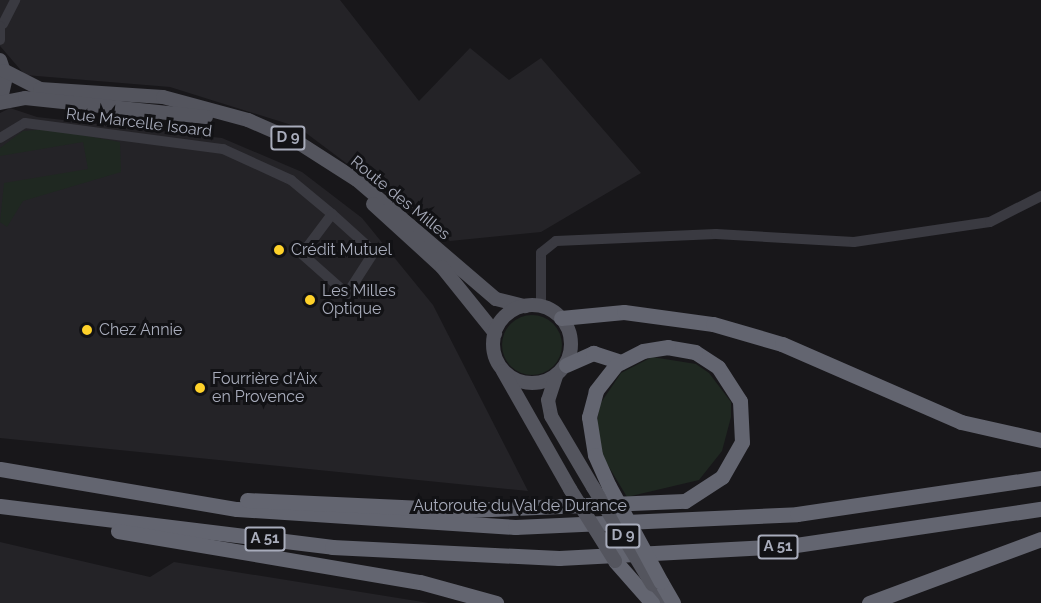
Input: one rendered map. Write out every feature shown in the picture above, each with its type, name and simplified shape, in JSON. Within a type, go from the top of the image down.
[{"type":"highway","points":[[561,318],[624,312],[713,324],[782,344],[962,422],[1041,440]]},
{"type":"highway","points":[[83,486],[290,503],[467,510],[646,506],[685,501],[706,491],[734,461],[744,434],[740,401],[725,375],[703,355],[677,348],[643,351],[621,362],[600,385],[589,417],[595,455],[609,486],[647,585],[652,603]]},
{"type":"highway","points":[[561,370],[593,353],[621,362]]},
{"type":"highway","name":"Autoroute du Val de Durance","points":[[0,469],[83,486],[270,513],[515,527],[786,515],[1041,478]]},
{"type":"highway","name":"A 51","points":[[0,506],[332,548],[559,558],[800,545],[1041,509]]},
{"type":"highway","points":[[18,510],[197,547],[420,582],[496,603]]},
{"type":"highway","points":[[876,603],[1041,539]]},
{"type":"highway","points":[[615,561],[673,603]]},
{"type":"highway","points":[[869,603],[898,594]]},
{"type":"main road","points":[[0,102],[4,69]]},
{"type":"main road","name":"Route des Milles","points":[[4,69],[40,89],[163,97],[248,120],[296,141],[357,180],[496,299],[525,306]]},
{"type":"main road","name":"Route des Milles","points":[[0,102],[25,98],[195,114],[250,129],[356,189],[442,267],[495,333]]},
{"type":"main road","points":[[525,306],[541,306],[561,318],[571,340],[561,370],[522,382],[502,369],[495,333],[506,315],[525,306]]},
{"type":"main road","name":"D 9","points":[[502,369],[570,489],[615,561]]},
{"type":"main road","name":"D 9","points":[[561,370],[548,400],[551,416],[647,585],[664,603]]},
{"type":"main road","name":"D 9","points":[[642,603],[647,585]]},
{"type":"street","points":[[0,40],[1,25],[15,0]]},
{"type":"street","name":"Rue Marcelle Isoard","points":[[0,138],[25,123],[223,149],[291,180],[332,214],[374,252],[346,294],[302,254],[332,214]]},
{"type":"street","points":[[541,306],[541,253],[556,241],[716,234],[854,242],[990,222],[1041,196]]},
{"type":"shaded area","points":[[0,0],[340,0],[419,101],[470,48],[509,80],[541,58],[641,173],[541,232],[450,241],[298,127],[170,87],[25,75],[0,46]]},
{"type":"shaded area","points":[[10,108],[37,117],[222,138],[302,172],[362,218],[433,305],[528,491],[0,438],[0,113]]},
{"type":"shaded area","points":[[49,129],[120,142],[121,172],[23,201],[7,227],[0,222],[4,183],[88,169],[83,142],[0,156],[0,148],[23,131]]},
{"type":"shaded area","points":[[532,315],[553,324],[562,345],[553,366],[532,375],[511,366],[502,345],[511,324]]},
{"type":"shaded area","points":[[652,357],[696,364],[709,373],[731,402],[731,417],[722,451],[699,480],[627,497],[603,457],[597,422],[600,404],[621,373]]},
{"type":"shaded area","points":[[0,542],[150,577],[174,562],[429,603],[0,603]]},
{"type":"place","name":"Crédit Mutuel","points":[[279,250]]},
{"type":"place","name":"Les Milles Optique","points":[[310,300]]},
{"type":"place","name":"Chez Annie","points":[[87,330]]},
{"type":"place","name":"Fourrière d'Aix en Provence","points":[[200,388]]}]
